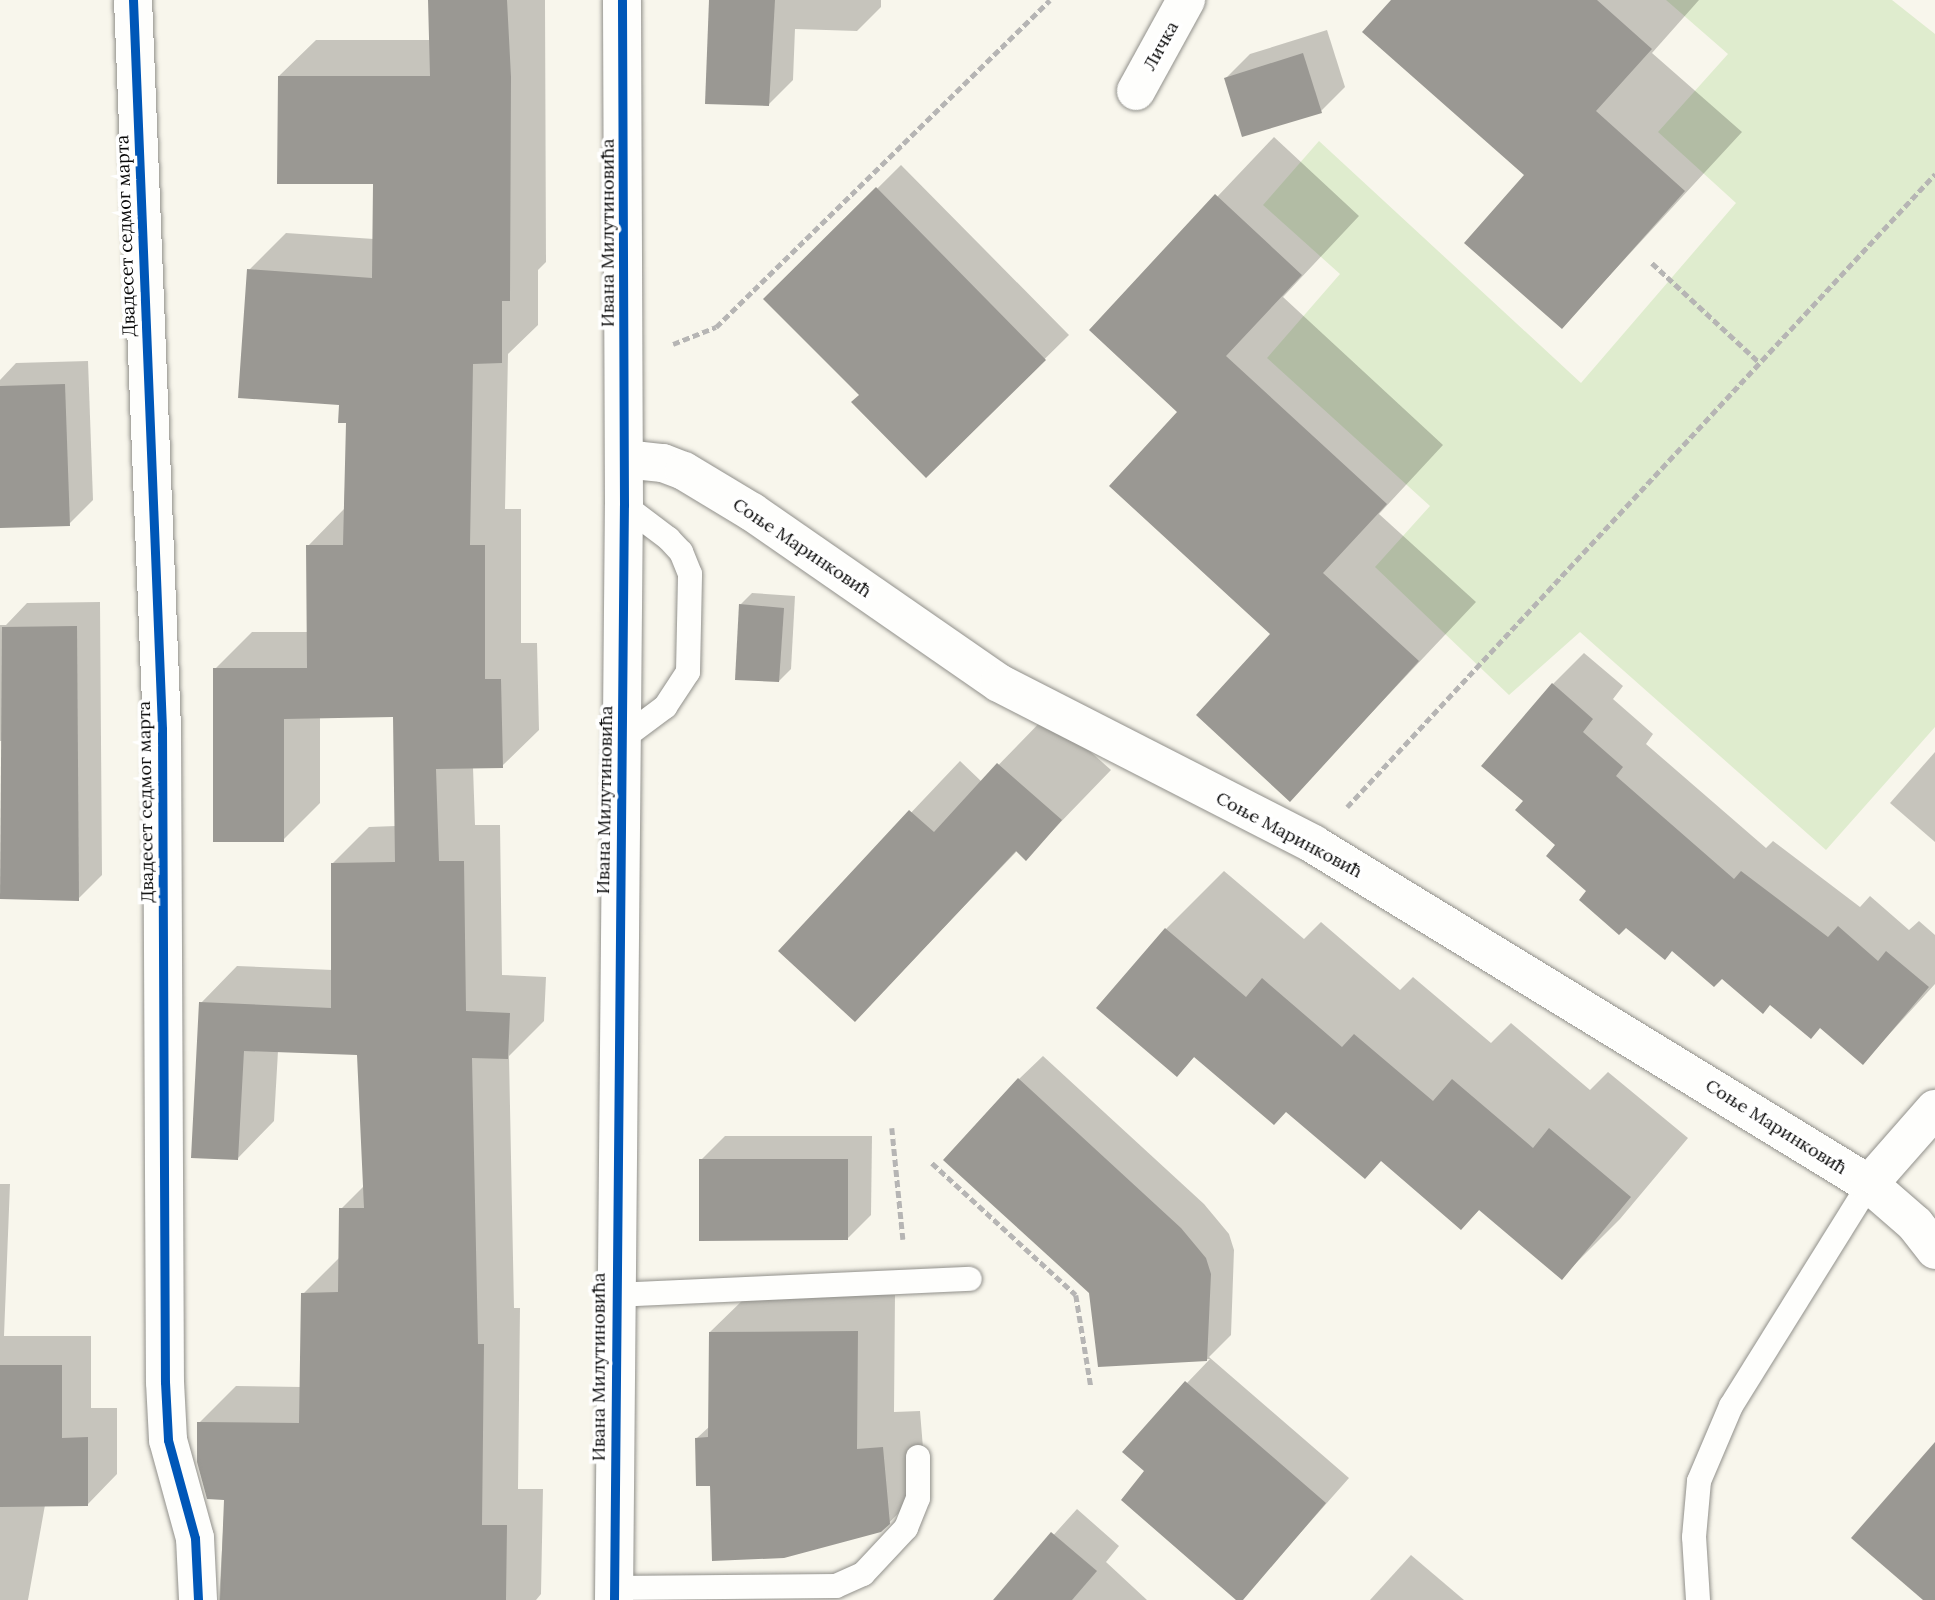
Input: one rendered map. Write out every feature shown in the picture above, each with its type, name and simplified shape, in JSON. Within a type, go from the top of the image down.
[{"type":"street","name":"Двадесет седмог марта","points":[[133,0],[162,729],[165,1382],[170,1449],[195,1538],[198,1600]]},
{"type":"street","name":"Ивана Милутиновића","points":[[614,1594],[624,505],[622,0]]},
{"type":"street","name":"Личка","points":[[1136,91],[1186,0]]},
{"type":"street","name":"Соње Маринковић","points":[[624,459],[663,463],[684,471],[752,512],[989,677],[1313,844],[1869,1184],[1914,1224],[1935,1250]]},
{"type":"street","points":[[1869,1184],[1935,1109]]},
{"type":"lane","points":[[622,739],[665,707],[688,672],[690,574],[681,552],[669,539],[624,505]]},
{"type":"lane","points":[[1698,1600],[1694,1537],[1699,1481],[1731,1406],[1869,1184]]},
{"type":"lane","points":[[615,1295],[907,1279],[970,1279]]},
{"type":"lane","points":[[614,1594],[836,1586],[863,1574],[906,1528],[918,1498],[918,1457]]},
{"type":"path","points":[[624,342],[676,344],[716,327],[1050,0]]},
{"type":"path","points":[[1313,844],[1935,174]]},
{"type":"path","points":[[1652,263],[1759,362]]},
{"type":"path","points":[[892,1128],[907,1279]]},
{"type":"path","points":[[932,1163],[1076,1295],[1091,1388]]},
{"type":"green space","points":[[1666,0],[1892,0],[1935,34],[1935,727],[1826,850],[1580,632],[1509,695],[1375,567],[1430,506],[1267,358],[1340,274],[1263,205],[1319,141],[1581,383],[1736,203],[1658,132],[1728,54]]},
{"type":"building","points":[[428,0],[507,0],[511,77],[510,301],[502,301],[502,363],[473,364],[470,545],[485,545],[485,679],[501,679],[503,768],[436,769],[439,861],[464,861],[466,1011],[510,1013],[508,1059],[472,1058],[478,1344],[484,1344],[482,1525],[507,1525],[506,1600],[220,1600],[224,1500],[207,1499],[197,1462],[197,1422],[299,1423],[301,1293],[338,1292],[339,1208],[364,1208],[357,1055],[244,1051],[238,1160],[191,1158],[199,1002],[331,1008],[331,863],[395,862],[393,717],[284,719],[284,842],[213,842],[213,668],[307,668],[306,545],[343,545],[346,423],[338,423],[339,405],[238,398],[247,269],[372,278],[373,184],[277,184],[278,76],[430,76]]},
{"type":"building","points":[[709,0],[775,0],[769,106],[705,104]]},
{"type":"building","points":[[1391,0],[1597,0],[1652,49],[1596,111],[1685,191],[1562,329],[1464,243],[1524,175],[1362,32]]},
{"type":"building","points":[[1303,53],[1322,113],[1242,137],[1224,78]]},
{"type":"building","points":[[876,187],[1046,360],[926,478],[851,402],[859,395],[763,299]]},
{"type":"building","points":[[1215,194],[1302,275],[1226,356],[1387,504],[1323,573],[1419,661],[1290,802],[1196,715],[1270,634],[1109,486],[1177,412],[1089,330]]},
{"type":"building","points":[[65,384],[70,526],[0,528],[0,386]]},
{"type":"building","points":[[739,604],[784,608],[779,682],[735,680]]},
{"type":"building","points":[[77,626],[79,901],[0,899],[2,627]]},
{"type":"building","points":[[1552,683],[1593,719],[1583,732],[1623,767],[1616,776],[1734,879],[1741,871],[1828,937],[1838,926],[1878,961],[1886,951],[1929,987],[1863,1065],[1820,1028],[1811,1039],[1770,1005],[1763,1014],[1722,979],[1714,987],[1672,951],[1665,960],[1626,928],[1619,935],[1579,900],[1586,891],[1546,856],[1555,845],[1515,810],[1523,801],[1481,766]]},
{"type":"building","points":[[997,763],[1062,820],[1026,861],[1016,851],[855,1022],[778,951],[909,810],[934,832]]},
{"type":"building","points":[[1165,928],[1246,997],[1262,978],[1342,1047],[1354,1034],[1433,1101],[1452,1079],[1533,1148],[1549,1128],[1631,1197],[1562,1280],[1479,1210],[1461,1230],[1381,1161],[1365,1179],[1286,1112],[1274,1125],[1194,1057],[1177,1077],[1096,1008]]},
{"type":"building","points":[[1018,1078],[1181,1228],[1206,1258],[1211,1274],[1207,1361],[1098,1367],[1089,1293],[943,1160]]},
{"type":"building","points":[[699,1159],[848,1159],[848,1240],[699,1241]]},
{"type":"building","points":[[858,1331],[857,1449],[883,1447],[890,1524],[881,1532],[784,1558],[712,1561],[710,1486],[696,1486],[695,1438],[708,1437],[709,1332]]},
{"type":"building","points":[[0,1365],[62,1365],[62,1438],[88,1437],[88,1506],[0,1507]]},
{"type":"building","points":[[1185,1381],[1326,1503],[1243,1600],[1236,1600],[1121,1500],[1144,1471],[1122,1452]]},
{"type":"building","points":[[1935,1442],[1935,1600],[1923,1600],[1851,1538]]},
{"type":"building","points":[[1051,1532],[1097,1571],[1072,1600],[993,1600]]},
{"type":"cycle path","points":[[133,0],[162,729],[165,1382],[168,1440],[195,1538],[198,1600]]},
{"type":"cycle path","points":[[614,1600],[624,505],[622,0]]}]
